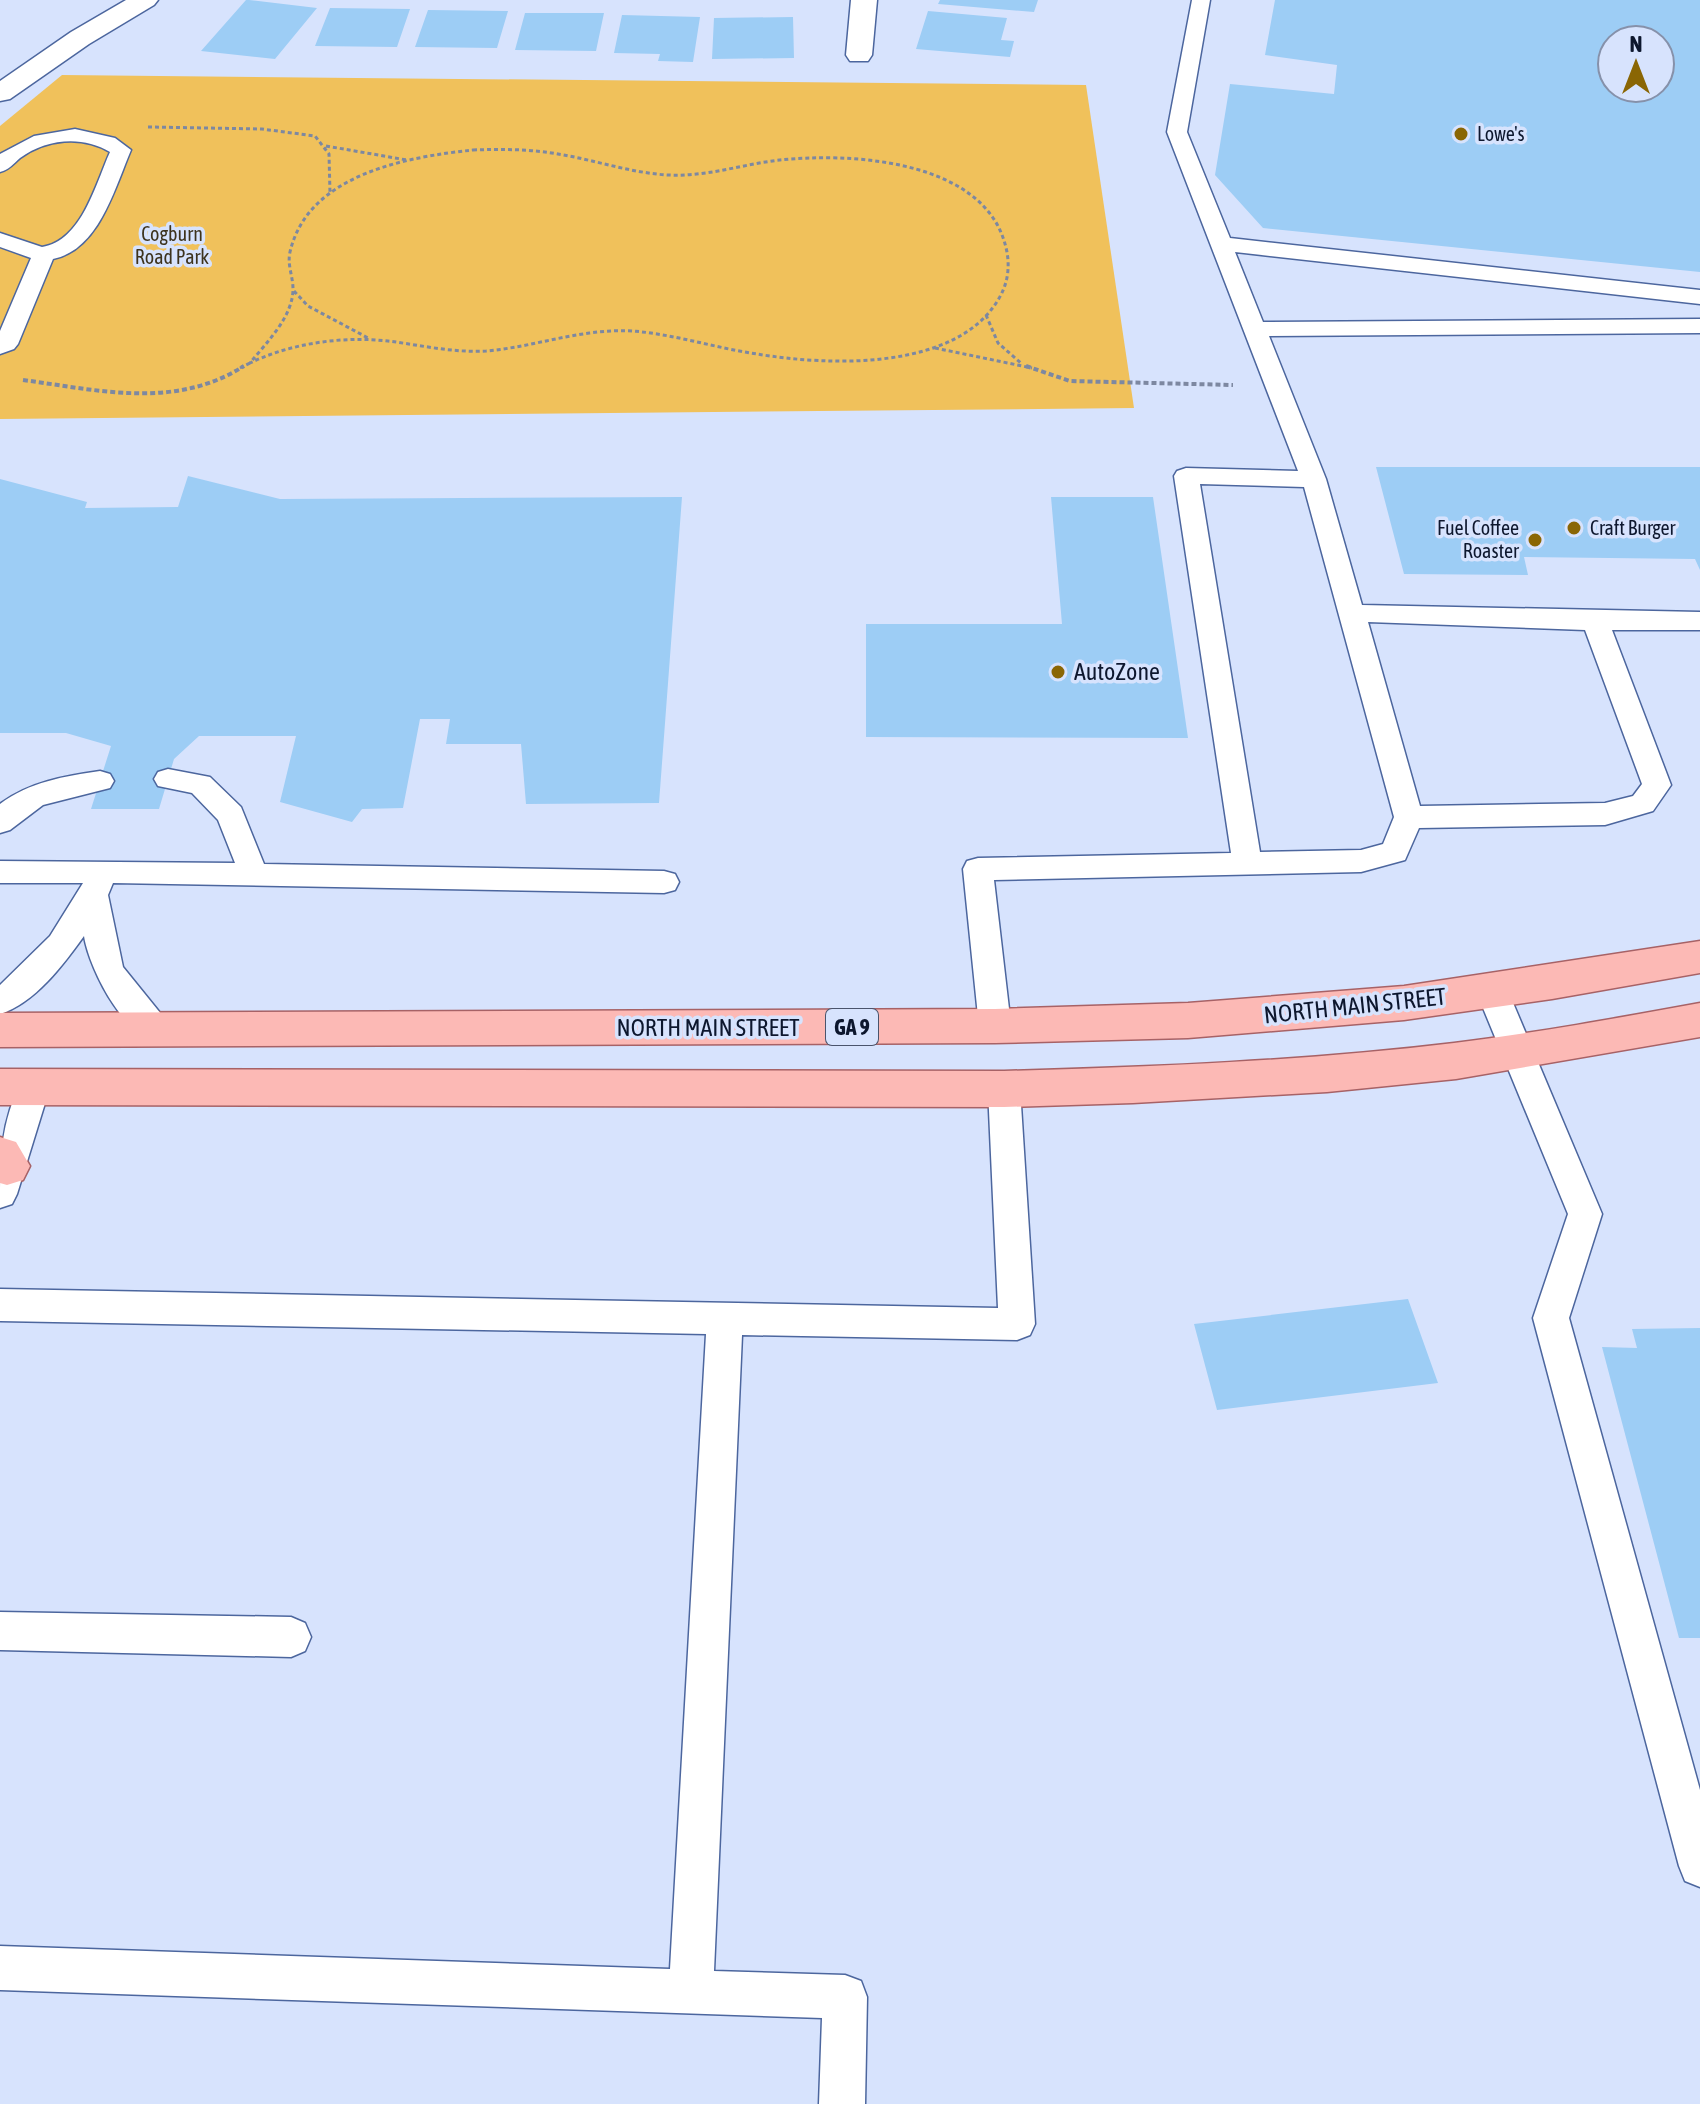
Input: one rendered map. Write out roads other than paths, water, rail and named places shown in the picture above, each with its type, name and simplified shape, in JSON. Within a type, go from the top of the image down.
[{"type":"main road","name":"NORTH MAIN STREET","points":[[0,1030],[995,1026],[1305,1013],[1492,991],[1700,957]]},
{"type":"main road","points":[[17,1087],[1004,1089],[1148,1085],[1293,1076],[1518,1052],[1700,1020]]},
{"type":"street","points":[[0,93],[80,38],[145,0]]},
{"type":"street","points":[[859,55],[864,0]]},
{"type":"lane","points":[[995,1026],[978,869],[1361,861],[1395,852],[1409,817],[1314,479],[1177,132],[1201,0]]},
{"type":"lane","points":[[0,166],[15,150],[48,139],[81,135],[108,140],[121,150],[85,229],[75,243],[44,254],[0,240]]},
{"type":"lane","points":[[1222,244],[1700,297]]},
{"type":"lane","points":[[0,347],[6,344],[44,254]]},
{"type":"lane","points":[[1255,329],[1700,326]]},
{"type":"lane","points":[[1247,863],[1186,476],[1314,479]]},
{"type":"lane","points":[[1351,613],[1595,621],[1700,621]]},
{"type":"lane","points":[[1409,817],[1605,814],[1643,804],[1657,785],[1595,621]]},
{"type":"lane","points":[[168,779],[200,784],[231,815],[254,875]]},
{"type":"lane","points":[[0,822],[10,809],[56,788],[100,781]]},
{"type":"lane","points":[[0,872],[98,885],[254,875],[664,882]]},
{"type":"lane","points":[[0,1002],[53,956],[98,885]]},
{"type":"lane","points":[[98,885],[99,940],[108,969],[121,991],[158,1030]]},
{"type":"lane","points":[[1492,991],[1585,1214],[1551,1318],[1700,1866]]},
{"type":"lane","points":[[2,1172],[17,1087]]},
{"type":"lane","points":[[0,1305],[1017,1324],[1004,1089]]},
{"type":"lane","points":[[691,1992],[725,1318]]},
{"type":"lane","points":[[0,1631],[291,1637]]},
{"type":"lane","points":[[0,1968],[845,1997],[842,2104]]},
{"type":"place","name":"Lowe's","points":[[1461,134]]},
{"type":"place","name":"Craft Burger","points":[[1574,528]]},
{"type":"place","name":"Fuel Coffee Roaster","points":[[1535,540]]},
{"type":"place","name":"AutoZone","points":[[1058,672]]},
{"type":"park label","name":"Cogburn Road Park","points":[[172,246]]}]
